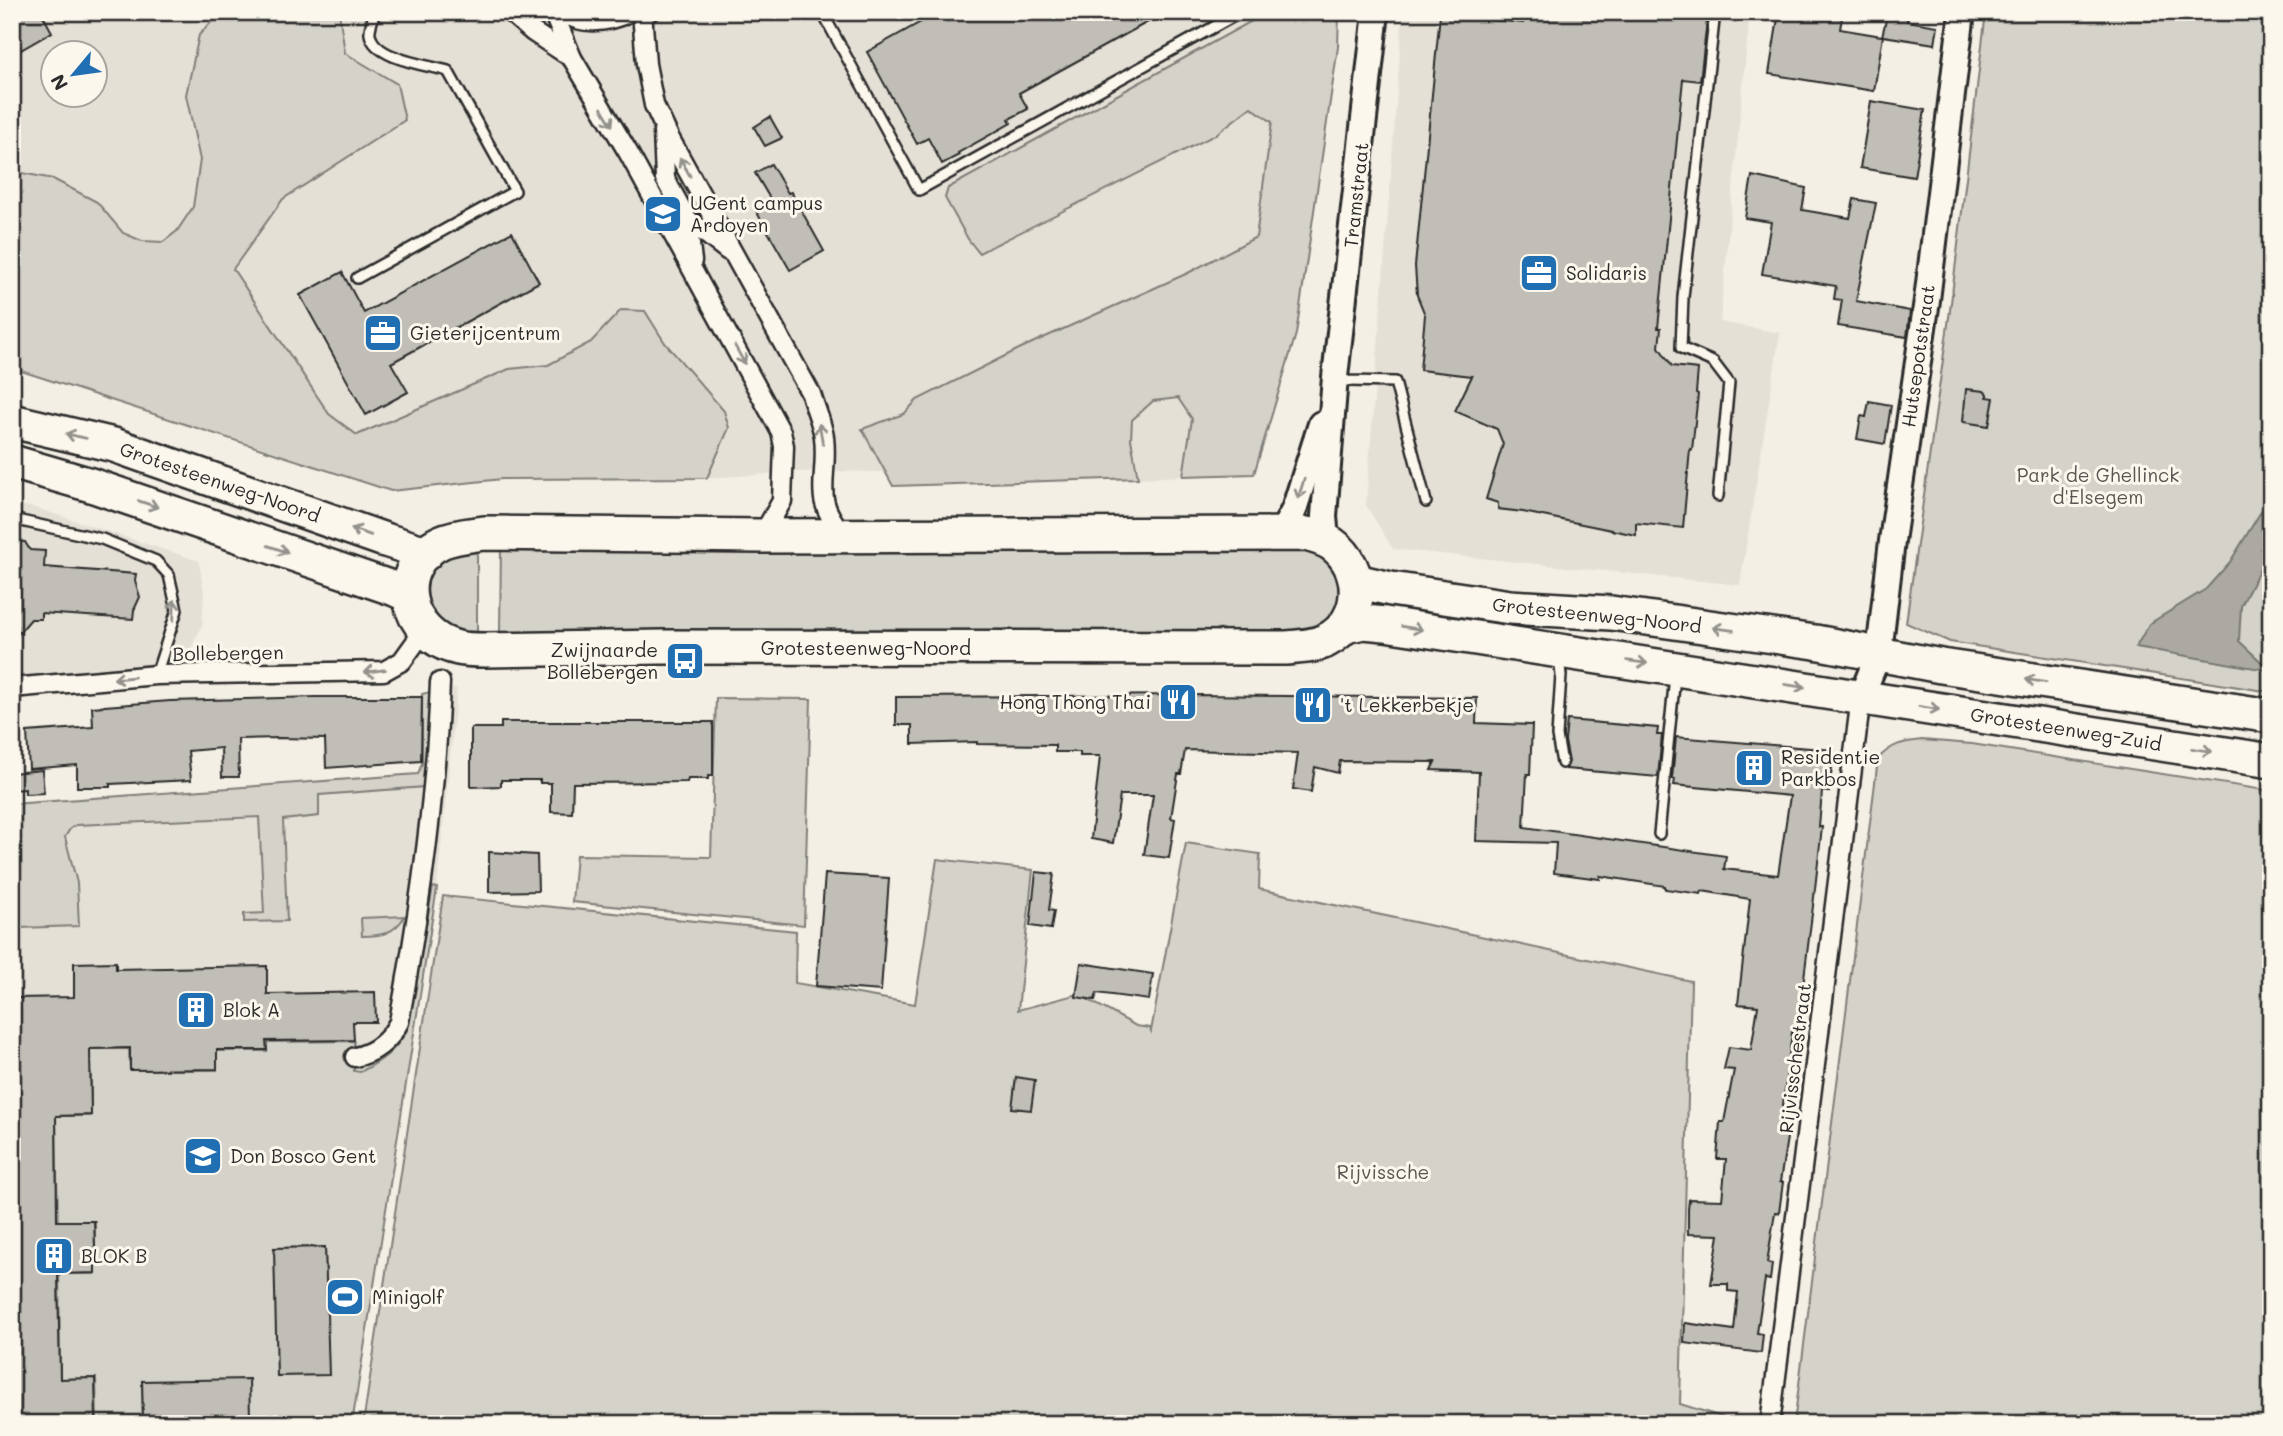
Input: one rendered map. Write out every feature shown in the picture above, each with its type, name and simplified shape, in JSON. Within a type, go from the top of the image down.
[{"type":"highway","name":"Grotesteenweg-Noord","points":[[12,421],[114,445],[426,553]]},
{"type":"highway","points":[[12,462],[91,485],[408,595]]},
{"type":"highway","points":[[425,629],[413,614],[408,595],[416,564],[440,542],[484,533],[762,536],[1307,534],[1326,540],[1344,555],[1353,570],[1357,597],[1345,626]]},
{"type":"highway","name":"Grotesteenweg-Noord","points":[[1356,581],[1510,607],[1611,613],[1879,653]]},
{"type":"highway","name":"Grotesteenweg-Noord","points":[[425,629],[457,648],[485,650],[663,647],[1284,648],[1314,646],[1326,641],[1345,626],[1364,622],[1861,697]]},
{"type":"highway","points":[[1879,653],[1955,668],[2271,716]]},
{"type":"highway","name":"Grotesteenweg-Zuid","points":[[1861,697],[2271,761]]},
{"type":"main road","name":"Tramstraat","points":[[1326,540],[1324,516],[1335,377],[1376,12]]},
{"type":"main road","name":"Hutsepotstraat","points":[[1861,697],[1879,653],[1892,541],[1929,287],[1962,12]]},
{"type":"main road","name":"Tramstraat","points":[[1281,534],[1294,510],[1335,377]]},
{"type":"street","points":[[510,12],[533,32],[572,58]]},
{"type":"street","points":[[553,12],[572,58],[628,152],[781,432],[782,501],[762,536]]},
{"type":"street","points":[[561,12],[569,17],[591,22],[643,14],[646,64],[654,105],[811,394],[824,436],[824,502],[832,522],[844,536]]},
{"type":"street","points":[[663,124],[664,179]]},
{"type":"street","points":[[628,152],[664,179],[687,219],[734,256]]},
{"type":"street","points":[[687,219],[693,271]]},
{"type":"street","name":"Bollebergen","points":[[12,688],[156,675],[384,671],[402,661],[425,629]]},
{"type":"street","points":[[355,1057],[365,1055],[382,1044],[399,1022],[418,919],[437,765],[440,682]]},
{"type":"street","name":"Rijvisschestraat","points":[[1770,1424],[1861,697]]},
{"type":"lane","points":[[357,278],[515,191],[448,71],[386,54],[374,46],[370,32],[375,12]]},
{"type":"lane","points":[[822,12],[919,190],[1241,12]]},
{"type":"lane","points":[[1715,12],[1684,297],[1681,348],[1713,362],[1729,383],[1718,496]]},
{"type":"lane","points":[[1335,377],[1348,381],[1395,382],[1426,502]]},
{"type":"lane","points":[[12,519],[102,539],[156,561],[169,575],[177,610],[156,675]]},
{"type":"lane","points":[[1558,650],[1562,675],[1558,736],[1562,762]]},
{"type":"lane","points":[[1659,834],[1676,668]]},
{"type":"shaded area","name":"UGent campus Ardoyen","points":[[12,12],[1339,12],[1338,47],[1296,334],[1254,474],[893,486],[884,472],[814,471],[707,478],[502,479],[391,491],[12,368]]},
{"type":"shaded area","points":[[1403,12],[1750,12],[1720,322],[1780,333],[1740,585],[1393,549],[1366,505]]},
{"type":"shaded area","points":[[2271,471],[2271,547],[2241,606],[2239,641],[2271,671],[2136,647],[2149,624],[2206,589],[2230,562],[2270,497],[2266,474]]},
{"type":"shaded area","points":[[12,503],[36,508],[199,561],[204,593],[202,625],[182,668],[12,682]]},
{"type":"shaded area","name":"Don Bosco Gent","points":[[457,688],[437,888],[352,1424],[12,1424],[12,804],[418,774],[422,763],[422,694]]},
{"type":"green space","points":[[221,12],[339,12],[345,53],[397,84],[405,120],[283,199],[233,269],[329,414],[357,435],[509,369],[548,365],[591,342],[621,310],[645,311],[665,343],[724,411],[729,428],[707,478],[502,479],[391,491],[12,368],[12,171],[53,179],[97,202],[123,233],[142,241],[163,242],[177,231],[193,207],[200,160],[186,95],[199,35]]},
{"type":"green space","points":[[1268,12],[1339,12],[1338,47],[1296,334],[1254,474],[1183,476],[1192,419],[1178,398],[1153,401],[1132,420],[1131,439],[1138,478],[893,486],[862,429],[904,414],[917,400],[1021,348],[1188,273],[1256,237],[1272,122],[1251,107],[1215,135],[979,253],[945,198],[948,188]]},
{"type":"green space","name":"Park de Ghellinck d'Elsegem","points":[[1986,12],[2271,12],[2271,692],[1950,642],[1906,623],[1951,303]]},
{"type":"green space","points":[[501,546],[1308,549],[1331,563],[1342,591],[1337,612],[1311,632],[500,634]]},
{"type":"green space","points":[[477,547],[477,634],[456,632],[442,624],[430,607],[427,586],[429,576],[440,559]]},
{"type":"green space","points":[[430,692],[429,756],[425,787],[319,795],[319,816],[283,820],[287,921],[244,922],[244,914],[264,913],[259,817],[76,825],[65,837],[77,883],[79,926],[19,928],[20,942],[12,943],[12,913],[17,921],[20,920],[12,905],[12,804],[418,774],[422,763],[422,694]]},
{"type":"green space","points":[[716,698],[811,699],[804,925],[572,902],[576,855],[711,857]]},
{"type":"green space","points":[[1922,740],[1972,744],[2271,791],[2271,1424],[1794,1424],[1878,759],[1898,745]]},
{"type":"green space","name":"Rijvissche","points":[[1186,843],[1260,854],[1259,889],[1691,981],[1680,1404],[1744,1424],[363,1424],[443,896],[796,931],[795,983],[915,1004],[937,859],[1033,870],[1018,1010],[1078,994],[1136,1026],[1150,1028],[1151,1031]]},
{"type":"green space","points":[[433,887],[437,888],[352,1424],[208,1424],[209,1418],[142,1381],[143,1419],[158,1419],[158,1424],[12,1424],[97,1422],[96,1378],[60,1379],[59,1264],[63,1264],[64,1274],[95,1274],[95,1221],[63,1221],[58,1231],[56,1116],[91,1116],[91,1073],[12,1074],[12,970],[16,970],[17,1046],[93,1045],[94,1049],[129,1049],[130,1070],[217,1070],[217,1051],[267,1051],[267,1042],[354,1041],[354,1071],[360,1072],[387,1055],[407,1030]],"holes":[[[325,1247],[328,1375],[274,1248]]]},
{"type":"green space","points":[[405,916],[396,927],[386,933],[362,936],[361,918]]},
{"type":"building","points":[[12,12],[41,12],[52,32],[12,55]]},
{"type":"building","points":[[939,12],[1166,12],[1019,93],[1028,109],[1009,119],[1011,123],[942,164],[928,138],[917,144],[867,52]]},
{"type":"building","name":"Solidaris","points":[[1524,12],[1708,12],[1700,81],[1683,79],[1658,328],[1661,328],[1659,347],[1672,366],[1698,369],[1698,394],[1683,528],[1636,523],[1636,535],[1498,509],[1498,503],[1486,499],[1503,444],[1497,429],[1455,411],[1472,376],[1420,370],[1425,315],[1417,295],[1415,266],[1440,14],[1523,23]]},
{"type":"building","points":[[1779,12],[1843,12],[1840,29],[1882,36],[1888,12],[1908,12],[1907,21],[1938,26],[1935,44],[1883,36],[1874,91],[1769,74]]},
{"type":"building","points":[[1871,101],[1925,110],[1914,177],[1860,168]]},
{"type":"building","points":[[770,117],[782,138],[765,146],[754,127]]},
{"type":"building","points":[[771,164],[788,193],[791,192],[824,251],[790,270],[756,211],[772,202],[755,173]]},
{"type":"building","points":[[1752,176],[1806,188],[1802,210],[1850,218],[1854,199],[1876,203],[1856,301],[1910,311],[1907,337],[1838,326],[1842,300],[1834,299],[1836,286],[1762,274],[1771,222],[1745,218]]},
{"type":"building","name":"Gieterijcentrum","points":[[512,232],[539,282],[391,363],[408,392],[366,415],[300,295],[342,272],[364,313]]},
{"type":"building","points":[[1966,389],[1984,391],[1987,397],[1994,398],[1989,426],[1963,422]]},
{"type":"building","points":[[1869,401],[1891,405],[1885,444],[1857,439],[1861,416],[1866,417]]},
{"type":"building","points":[[12,541],[25,542],[30,550],[45,551],[44,567],[136,574],[135,581],[140,597],[133,619],[41,613],[41,619],[31,619],[12,641]]},
{"type":"building","points":[[1195,695],[1477,698],[1476,723],[1532,725],[1524,827],[1726,856],[1724,869],[1778,875],[1790,796],[1674,785],[1675,779],[1672,779],[1676,737],[1834,750],[1829,792],[1822,791],[1819,827],[1822,827],[1813,906],[1797,1034],[1792,1032],[1783,1105],[1792,1106],[1780,1182],[1783,1182],[1779,1213],[1775,1212],[1767,1263],[1772,1264],[1770,1280],[1765,1279],[1757,1333],[1763,1334],[1761,1353],[1684,1343],[1685,1323],[1734,1330],[1738,1292],[1728,1291],[1728,1284],[1711,1284],[1719,1235],[1688,1234],[1688,1209],[1689,1199],[1722,1200],[1726,1159],[1717,1159],[1720,1122],[1724,1122],[1734,1070],[1724,1069],[1729,1047],[1751,1050],[1758,1006],[1738,1004],[1750,899],[1702,891],[1701,894],[1665,889],[1665,886],[1600,876],[1600,879],[1554,873],[1556,843],[1476,841],[1479,772],[1431,770],[1435,762],[1340,761],[1338,773],[1315,767],[1311,792],[1293,789],[1298,753],[1185,750],[1171,818],[1175,819],[1169,858],[1144,855],[1153,795],[1120,795],[1113,843],[1091,839],[1100,756],[1080,756],[1080,752],[1055,752],[1055,745],[977,742],[912,744],[912,725],[896,725],[896,697]]},
{"type":"building","points":[[422,697],[421,761],[326,768],[325,739],[280,738],[238,739],[239,777],[222,777],[221,748],[188,751],[191,780],[77,787],[77,765],[29,769],[27,732],[93,727],[92,707],[170,701]]},
{"type":"building","points":[[1567,720],[1658,728],[1657,735],[1662,735],[1658,777],[1566,769],[1569,762],[1565,741]]},
{"type":"building","points":[[501,722],[713,722],[713,776],[708,776],[708,779],[688,779],[687,782],[573,783],[572,813],[551,812],[551,783],[540,783],[540,780],[501,780],[501,786],[471,787],[471,728],[501,728]]},
{"type":"building","points":[[42,770],[44,793],[25,794],[25,789],[12,790],[12,773]]},
{"type":"building","points":[[489,852],[537,855],[538,891],[489,892]]},
{"type":"building","points":[[1036,872],[1054,874],[1049,910],[1054,911],[1051,929],[1030,926]]},
{"type":"building","points":[[825,874],[889,878],[881,991],[816,986]]},
{"type":"building","points":[[116,962],[116,969],[267,966],[267,994],[375,992],[376,1022],[353,1022],[354,1040],[266,1041],[267,1050],[217,1050],[217,1069],[130,1070],[130,1048],[90,1049],[91,1115],[56,1116],[57,1221],[94,1221],[95,1273],[58,1274],[60,1379],[95,1378],[96,1421],[12,1423],[12,1074],[18,1074],[16,998],[74,997],[74,963]]},
{"type":"building","points":[[1081,963],[1153,974],[1149,1000],[1097,993],[1095,1000],[1076,997]]},
{"type":"building","points":[[1016,1077],[1035,1080],[1031,1110],[1012,1108]]},
{"type":"building","points":[[325,1247],[329,1375],[277,1376],[274,1248]]},
{"type":"building","points":[[249,1379],[250,1417],[208,1418],[208,1424],[158,1424],[158,1419],[143,1419],[142,1381]]},
{"type":"place","name":"UGent campus Ardoyen","points":[[663,214]]},
{"type":"place","name":"Solidaris","points":[[1539,273]]},
{"type":"place","name":"Gieterijcentrum","points":[[383,333]]},
{"type":"place","name":"Zwijnaarde Bollebergen","points":[[685,661]]},
{"type":"place","name":"Hong Thong Thai","points":[[1178,702]]},
{"type":"place","name":"'t Lekkerbekje","points":[[1313,705]]},
{"type":"place","name":"Residentie Parkbos","points":[[1754,768]]},
{"type":"place","name":"Blok A","points":[[196,1010]]},
{"type":"place","name":"Don Bosco Gent","points":[[203,1156]]},
{"type":"place","name":"BLOK B","points":[[54,1256]]},
{"type":"place","name":"Minigolf","points":[[345,1297]]}]
